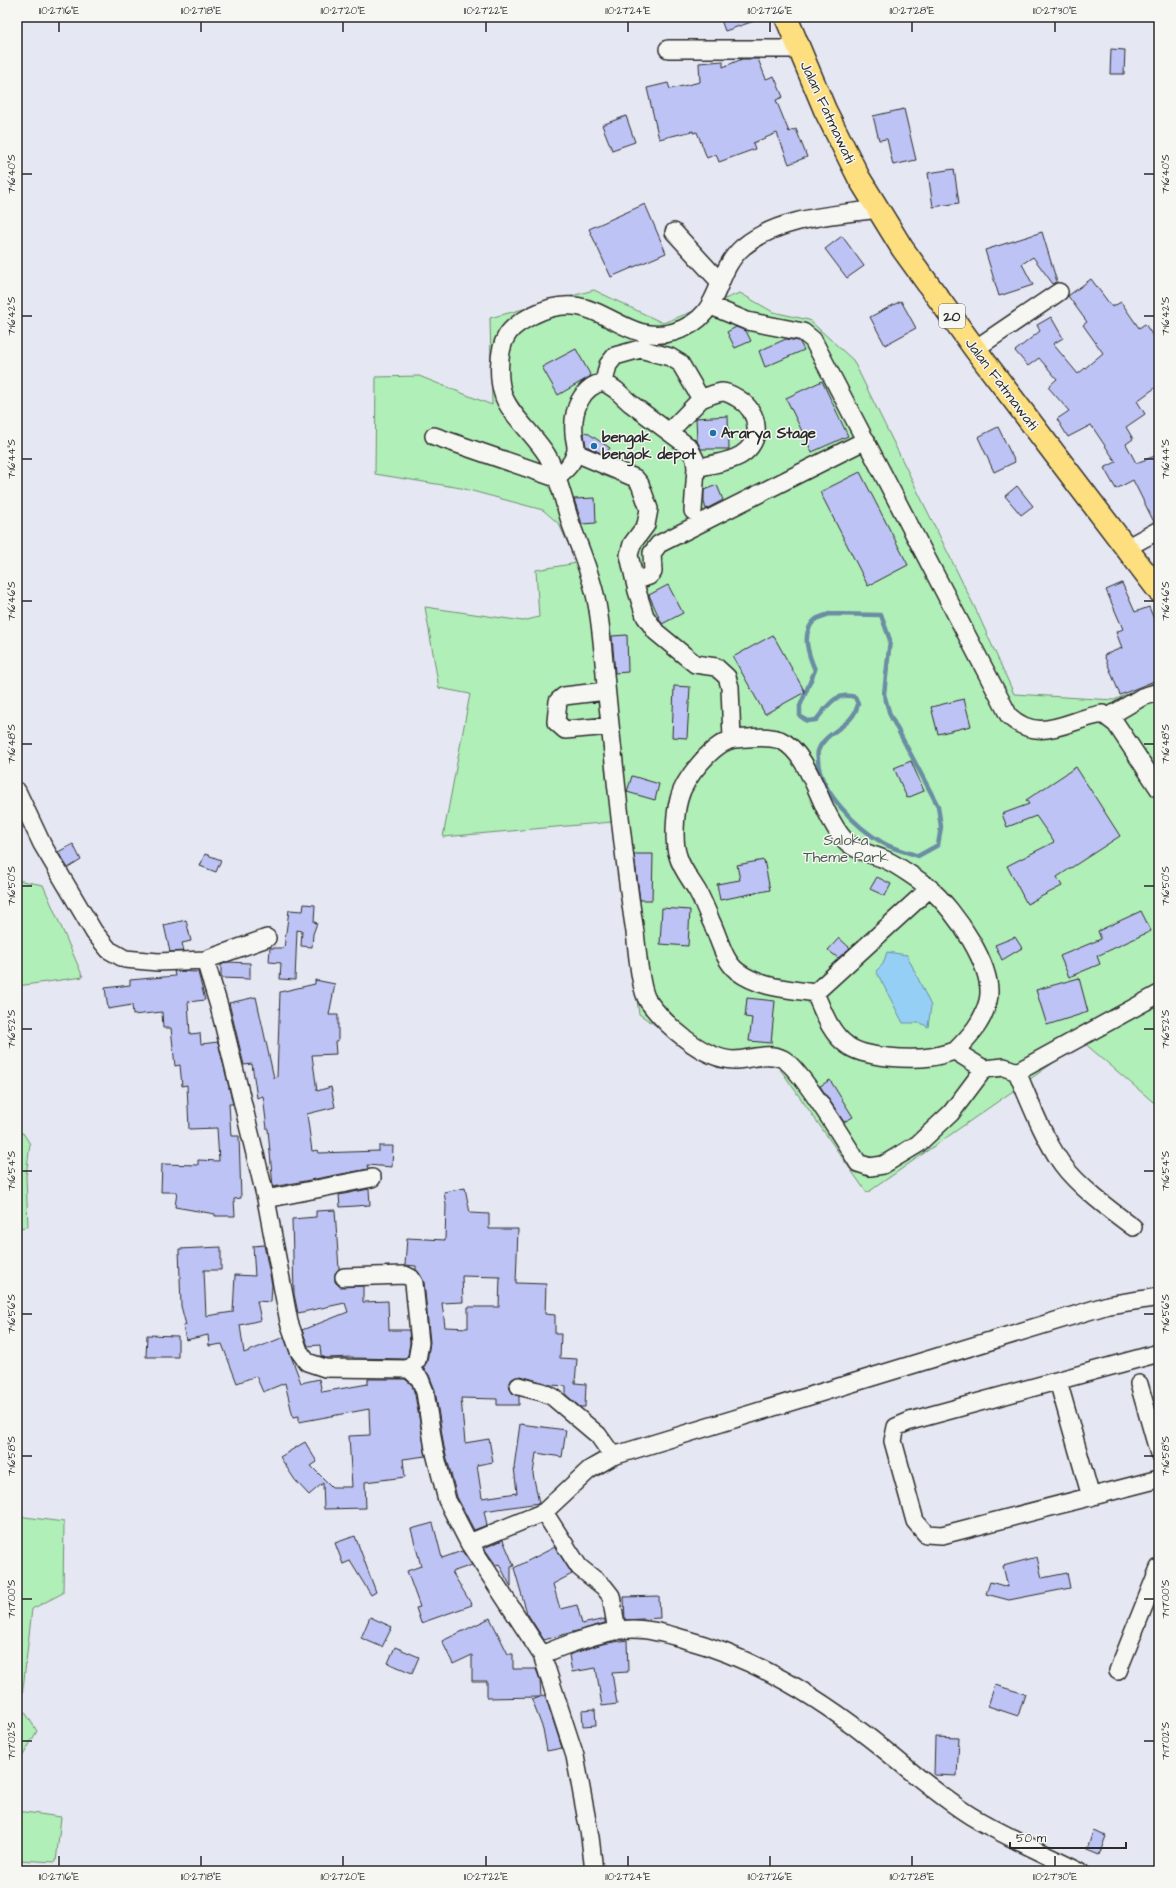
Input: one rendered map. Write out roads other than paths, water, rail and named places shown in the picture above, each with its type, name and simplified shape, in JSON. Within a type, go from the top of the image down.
[{"type":"highway","name":"Jalan Fatmawati","points":[[786,17],[828,116],[859,178],[902,248],[976,349],[1128,547],[1159,591]]},
{"type":"street","points":[[668,49],[799,49]]},
{"type":"street","points":[[879,209],[807,218],[760,235],[741,249],[729,264],[711,306],[700,318],[679,330],[654,335],[641,333],[592,309],[579,305],[547,308],[513,327],[506,335],[502,347],[501,381],[503,397],[536,438],[550,460],[596,598],[625,870],[645,998],[665,1021],[698,1048],[713,1056],[733,1060],[766,1056],[783,1059],[799,1075],[858,1162],[870,1167],[883,1165],[918,1144],[951,1113],[984,1069]]},
{"type":"street","points":[[674,232],[720,282]]},
{"type":"street","points":[[976,349],[1059,292]]},
{"type":"street","points":[[711,306],[746,321],[803,332],[813,340],[1009,716],[1016,723],[1028,729],[1044,731],[1104,714],[1116,724],[1159,789]]},
{"type":"street","points":[[604,382],[608,365],[615,356],[640,349],[670,357],[680,363],[701,399]]},
{"type":"street","points":[[556,478],[571,464],[576,453],[574,432],[576,411],[583,393],[593,384],[604,382],[689,447],[695,459],[696,468],[693,512]]},
{"type":"street","points":[[669,432],[701,399],[723,392],[731,394],[751,410],[757,426],[752,444],[740,456],[696,468]]},
{"type":"street","points":[[434,436],[556,478]]},
{"type":"street","points":[[635,581],[649,576],[653,572],[652,553],[659,544],[866,440]]},
{"type":"street","points":[[576,453],[635,478],[640,484],[649,509],[646,524],[632,544],[629,555],[645,616],[656,632],[695,664],[716,667],[727,677],[730,687],[732,739]]},
{"type":"street","points":[[1128,547],[1159,530]]},
{"type":"street","points":[[606,691],[564,696],[558,701],[556,722],[565,730],[610,726]]},
{"type":"street","points":[[1108,717],[1142,697],[1159,692]]},
{"type":"street","points":[[761,738],[780,740],[792,748],[805,765],[821,803],[838,832],[848,844],[865,854],[885,860],[930,888],[958,919],[978,952],[986,972],[989,1000],[977,1029],[955,1051],[931,1057],[894,1057],[860,1053],[846,1045],[833,1030],[815,993],[771,986],[748,979],[735,969],[727,960],[699,894],[678,856],[675,837],[679,799],[702,760],[717,748],[732,739],[761,738]]},
{"type":"street","points":[[17,791],[42,844],[94,932],[109,950],[125,959],[158,962],[205,960],[267,938]]},
{"type":"street","points":[[815,993],[930,888]]},
{"type":"street","points":[[205,960],[219,1006],[266,1199],[289,1322],[299,1351],[307,1362],[325,1368],[409,1370],[420,1379],[425,1392],[434,1449],[447,1500],[469,1543],[542,1655],[575,1756],[590,1837],[594,1871]]},
{"type":"street","points":[[1017,1072],[1159,994]]},
{"type":"street","points":[[955,1051],[984,1069],[1004,1067],[1017,1072],[1040,1124],[1062,1164],[1097,1199],[1133,1227]]},
{"type":"street","points":[[266,1199],[372,1178]]},
{"type":"street","points":[[344,1277],[405,1275],[411,1278],[414,1283],[420,1342],[417,1360],[409,1370]]},
{"type":"street","points":[[469,1543],[544,1512],[589,1470],[613,1456],[1108,1305],[1159,1297]]},
{"type":"street","points":[[1159,1353],[910,1421],[896,1427],[893,1441],[914,1521],[926,1534],[942,1535],[1159,1479]]},
{"type":"street","points":[[1058,1380],[1091,1497]]},
{"type":"street","points":[[1139,1384],[1159,1454]]},
{"type":"street","points":[[519,1386],[542,1392],[553,1397],[598,1435],[613,1456]]},
{"type":"street","points":[[544,1512],[579,1567],[604,1587],[611,1596],[617,1631]]},
{"type":"street","points":[[1118,1670],[1159,1568]]},
{"type":"street","points":[[542,1655],[617,1631],[633,1629],[663,1633],[708,1645],[754,1664],[811,1697],[865,1735],[971,1816],[1080,1871]]},
{"type":"water","points":[[887,952],[907,955],[931,1006],[928,1027],[921,1023],[903,1023],[876,971],[883,964]]},
{"type":"waterway","points":[[829,614],[881,615],[890,640],[884,694],[890,715],[938,806],[941,827],[938,845],[918,856],[887,845],[862,828],[841,808],[832,796],[820,772],[818,751],[826,738],[851,719],[858,704],[855,697],[842,696],[832,701],[816,720],[807,721],[800,716],[800,706],[815,670],[808,651],[808,631],[810,625],[815,620],[829,614]]},
{"type":"place","name":"Ararya Stage","points":[[713,433]]},
{"type":"place","name":"bengak bengok depot","points":[[594,446]]},
{"type":"park label","name":"Saloka Theme Park","points":[[846,848]]}]
